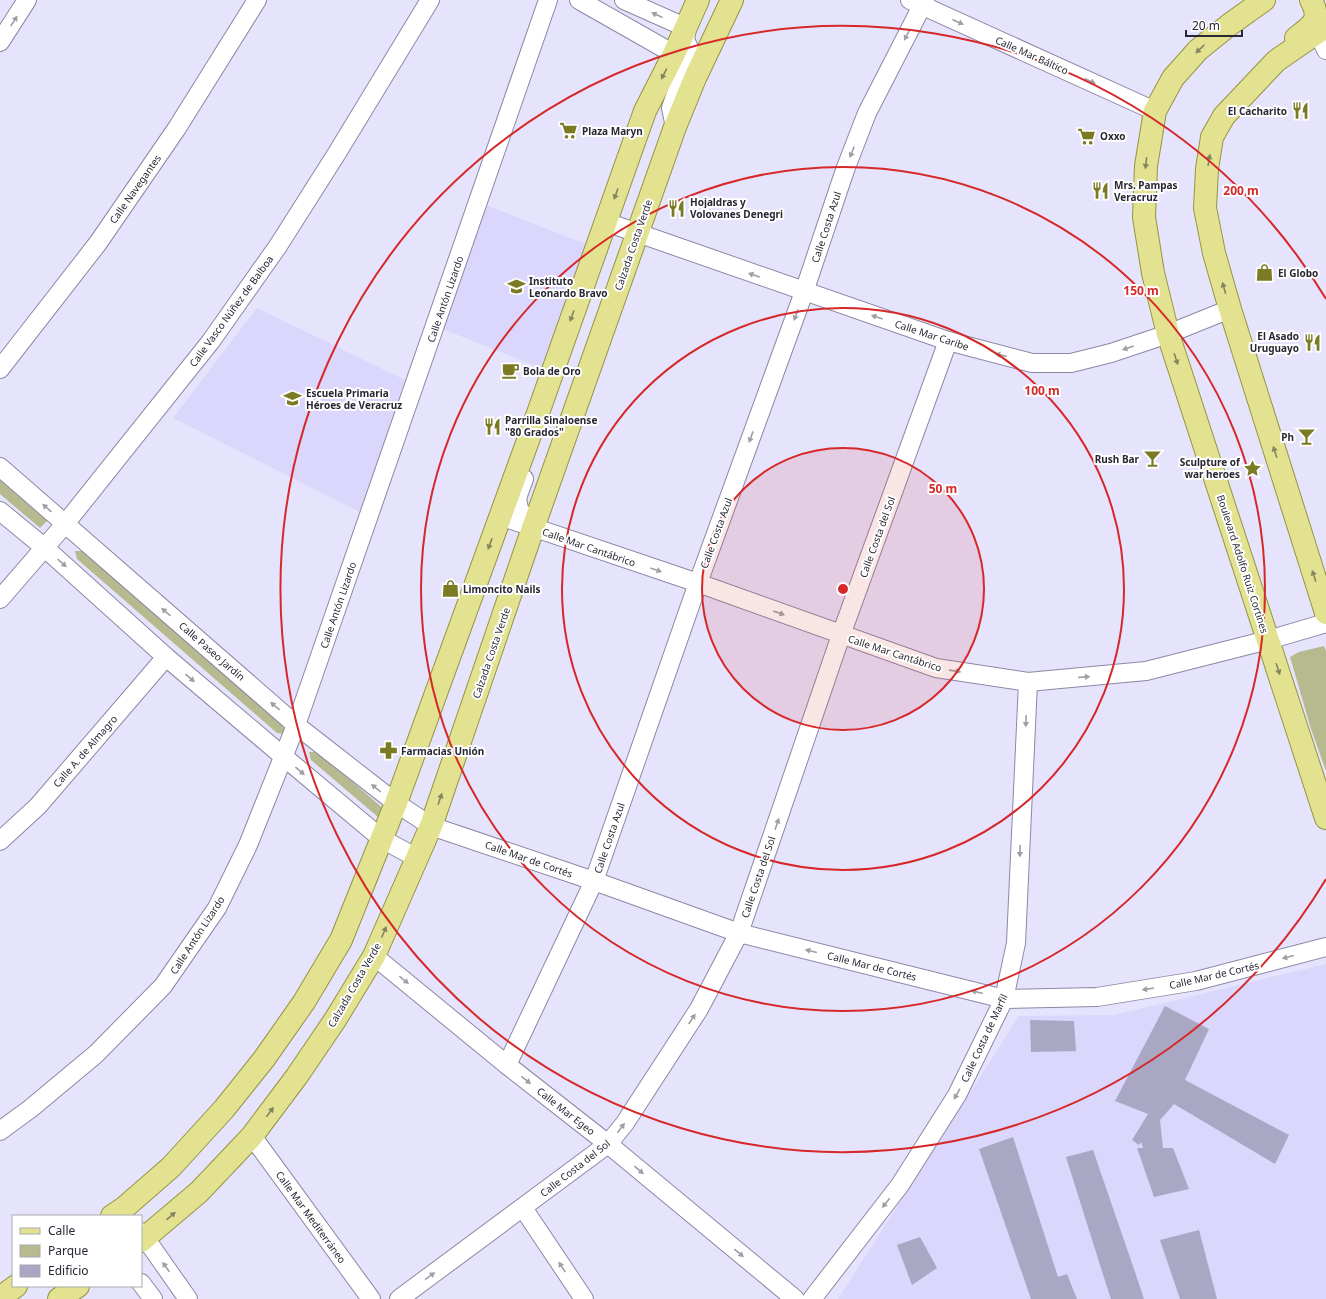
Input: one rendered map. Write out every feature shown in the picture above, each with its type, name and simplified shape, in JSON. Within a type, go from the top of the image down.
[{"type":"main road","points":[[122,1213],[171,1167],[224,1109],[264,1059],[304,1002],[341,940],[396,804],[538,413],[645,111],[687,28],[698,0]]},
{"type":"main road","name":"Calzada Costa Verde","points":[[143,1237],[199,1192],[252,1136],[298,1076],[335,1020],[374,956],[431,826],[533,528],[675,127],[695,78],[732,0]]},
{"type":"main road","name":"Boulevard Adolfo Ruiz Cortines","points":[[1264,0],[1229,24],[1198,50],[1173,78],[1155,111],[1146,166],[1144,217],[1153,273],[1168,334],[1326,818]]},
{"type":"main road","points":[[1311,0],[1316,9],[1316,15],[1312,24],[1290,44],[1224,116],[1212,137],[1207,169],[1205,208],[1214,253],[1230,309],[1326,613]]},
{"type":"main road","points":[[1276,61],[1323,37]]},
{"type":"main road","points":[[0,1298],[15,1287]]},
{"type":"main road","points":[[59,1299],[77,1287]]},
{"type":"street","points":[[0,42],[27,0]]},
{"type":"street","name":"Calle Navegantes","points":[[0,369],[102,237],[178,128],[257,0]]},
{"type":"street","name":"Calle Vasco Núñez de Balboa","points":[[0,599],[65,524],[211,341],[278,246],[337,153],[430,0]]},
{"type":"street","name":"Calle Antón Lizardo","points":[[0,1131],[30,1109],[96,1054],[163,986],[217,908],[248,845],[296,725],[548,0]]},
{"type":"street","points":[[579,0],[674,54]]},
{"type":"street","points":[[624,0],[687,28],[685,40],[690,50],[690,56],[671,108],[675,127]]},
{"type":"street","name":"Calle Mar Báltico","points":[[919,2],[1155,111]]},
{"type":"street","name":"Calle Costa Azul","points":[[507,1065],[594,881],[698,584],[804,292],[844,170],[868,113],[919,2]]},
{"type":"street","name":"Calle Mar Caribe","points":[[606,222],[948,341],[1032,363],[1071,363],[1111,353],[1168,334],[1230,309]]},
{"type":"street","name":"Calle Costa del Sol","points":[[399,1299],[608,1144],[625,1123],[698,1009],[739,933],[841,635],[948,341]]},
{"type":"street","points":[[533,528],[519,509],[517,498],[542,426],[542,419],[538,413]]},
{"type":"street","name":"Calle Paseo Jardín","points":[[0,467],[296,725],[396,804],[431,826]]},
{"type":"street","points":[[0,511],[44,548],[166,657],[382,839],[417,858]]},
{"type":"street","name":"Calle Mar Cantábrico","points":[[500,516],[936,668],[1028,682],[1146,671],[1268,640],[1326,623]]},
{"type":"street","name":"Calle A. de Almagro","points":[[0,841],[38,806],[166,657]]},
{"type":"street","name":"Calle Costa de Marfil","points":[[812,1299],[900,1185],[957,1095],[1004,999],[1016,943],[1028,682]]},
{"type":"street","name":"Calle Mar de Cortés","points":[[431,826],[594,881],[739,933],[1004,999],[1097,997],[1196,981],[1326,947]]},
{"type":"street","name":"Calle Mar Egeo","points":[[374,956],[507,1065],[608,1144],[795,1299]]},
{"type":"street","name":"Calle Mar Mediterráneo","points":[[252,1136],[371,1299]]},
{"type":"street","points":[[523,1208],[584,1299]]},
{"type":"street","points":[[143,1237],[188,1299]]},
{"type":"street","points":[[142,1285],[152,1299]]},
{"type":"shaded area","name":"Instituto Leonardo Bravo","points":[[478,202],[596,248],[551,372],[435,326]]},
{"type":"shaded area","name":"Escuela Primaria Héroes de Veracruz","points":[[257,308],[405,380],[360,512],[173,418]]},
{"type":"shaded area","points":[[1326,964],[1326,1299],[838,1299],[1019,1016],[1114,1015]]},
{"type":"green space","points":[[0,479],[48,520],[40,528],[0,494]]},
{"type":"green space","points":[[75,551],[84,551],[283,726],[285,734],[277,733],[77,559]]},
{"type":"green space","points":[[1324,646],[1326,651],[1326,771],[1311,729],[1290,657],[1299,652]]},
{"type":"green space","points":[[309,752],[318,752],[385,810],[386,818],[378,817],[311,760]]},
{"type":"building","points":[[1165,1006],[1209,1029],[1185,1080],[1289,1135],[1275,1164],[1174,1104],[1160,1120],[1163,1148],[1173,1148],[1189,1189],[1154,1197],[1137,1148],[1143,1148],[1141,1142],[1139,1145],[1132,1140],[1148,1114],[1115,1101]]},
{"type":"building","points":[[1030,1020],[1074,1021],[1076,1051],[1031,1052]]},
{"type":"building","points":[[1013,1137],[1058,1277],[1067,1274],[1077,1299],[1031,1299],[979,1149]]},
{"type":"building","points":[[1093,1150],[1144,1299],[1111,1299],[1066,1157]]},
{"type":"building","points":[[1199,1230],[1217,1299],[1180,1299],[1160,1240]]},
{"type":"building","points":[[920,1237],[937,1268],[912,1285],[897,1245]]},
{"type":"place","name":"El Cacharito","points":[[1300,111]]},
{"type":"place","name":"Plaza Maryn","points":[[569,131]]},
{"type":"place","name":"Oxxo","points":[[1087,136]]},
{"type":"place","name":"Mrs. Pampas Veracruz","points":[[1101,191]]},
{"type":"place","name":"Hojaldras y Volovanes Denegri","points":[[677,208]]},
{"type":"place","name":"El Globo","points":[[1265,273]]},
{"type":"place","name":"Instituto Leonardo Bravo","points":[[516,287]]},
{"type":"place","name":"El Asado Uruguayo","points":[[1312,342]]},
{"type":"place","name":"Bola de Oro","points":[[510,371]]},
{"type":"place","name":"Escuela Primaria Héroes de Veracruz","points":[[293,399]]},
{"type":"place","name":"Parrilla Sinaloense \"80 Grados\"","points":[[492,426]]},
{"type":"place","name":"Ph","points":[[1307,437]]},
{"type":"place","name":"Rush Bar","points":[[1152,459]]},
{"type":"place","name":"Sculpture of war heroes","points":[[1253,468]]},
{"type":"place","name":"Limoncito Nails","points":[[450,589]]},
{"type":"place","name":"Farmacias Unión","points":[[388,751]]}]
